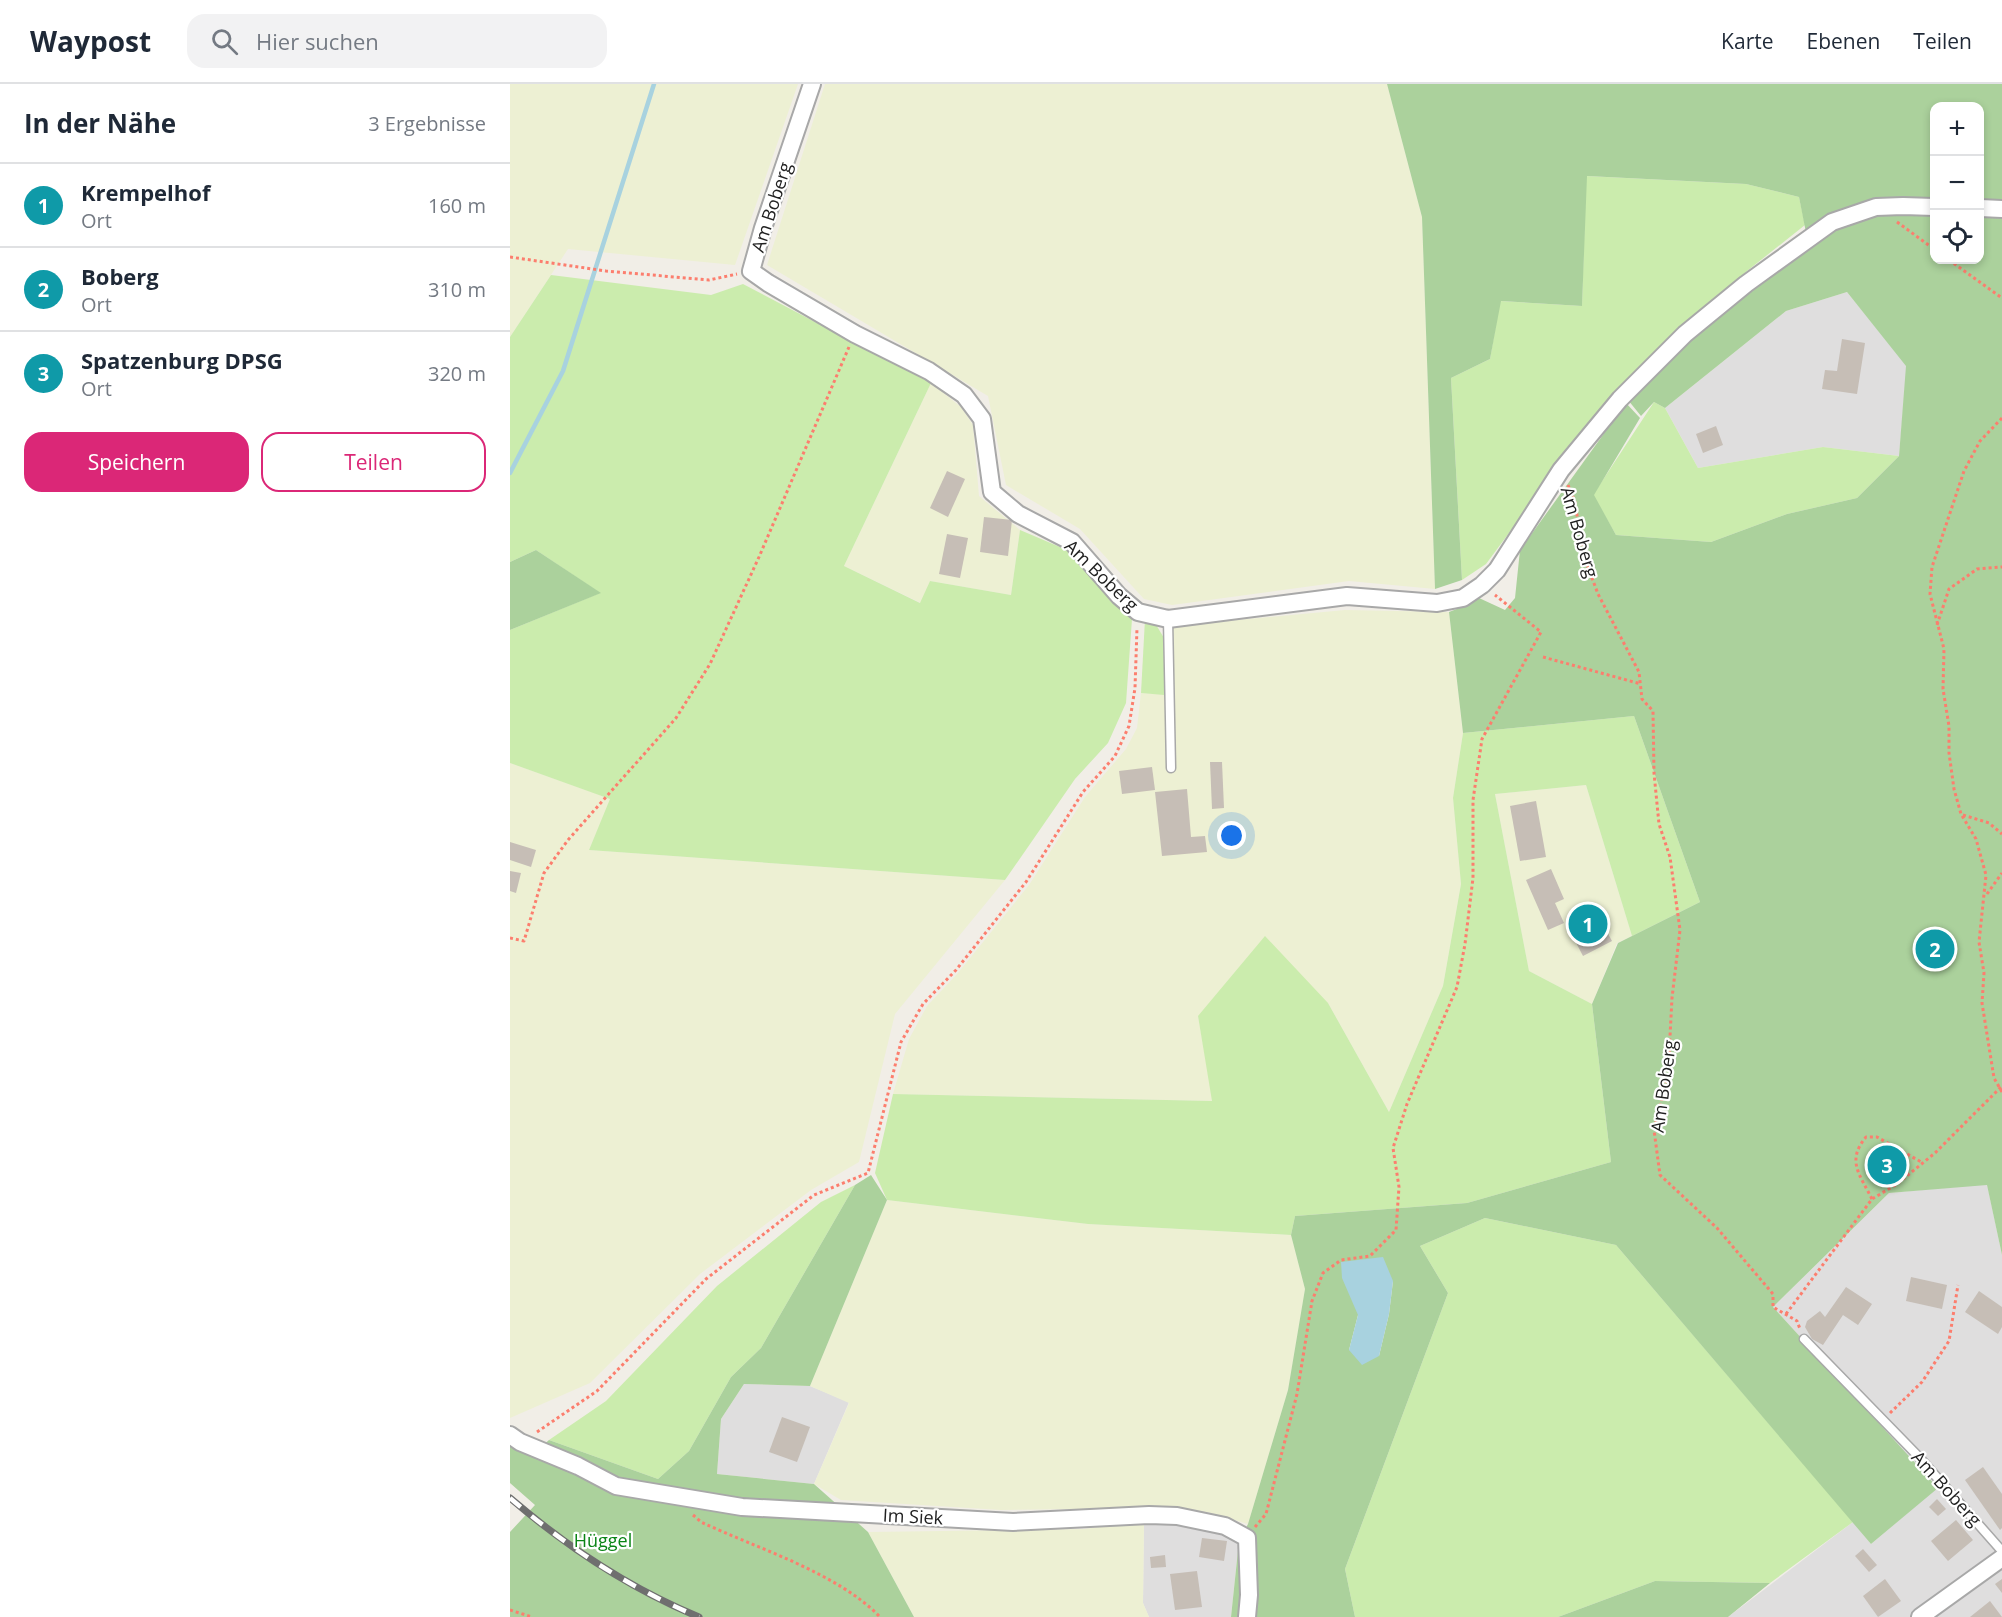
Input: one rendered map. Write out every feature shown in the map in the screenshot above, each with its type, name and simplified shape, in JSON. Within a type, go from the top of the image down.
[{"type":"street","name":"Am Boberg","points":[[813,84],[763,228],[751,271],[855,334],[928,371],[964,395],[982,418],[992,492],[1018,514],[1072,542],[1119,596],[1138,612],[1168,619],[1347,596],[1437,603],[1463,598],[1482,585],[1497,570],[1561,470],[1620,399],[1685,334],[1746,284],[1832,222],[1876,207],[1930,207]]},
{"type":"street","points":[[1984,208],[2002,209]]},
{"type":"street","name":"Im Siek","points":[[515,1438],[616,1486],[742,1507],[1013,1522],[1149,1515],[1177,1516],[1225,1526],[1247,1538]]},
{"type":"street","points":[[1247,1538],[1250,1595],[1247,1617]]},
{"type":"street","points":[[1920,1617],[2002,1558]]},
{"type":"lane","points":[[1168,619],[1171,768]]},
{"type":"lane","name":"Am Boberg","points":[[1804,1339],[1918,1456],[2002,1551]]},
{"type":"path","points":[[1876,207],[1930,245]]},
{"type":"path","points":[[510,257],[606,271],[709,279],[751,271]]},
{"type":"path","points":[[1955,264],[2002,297]]},
{"type":"path","points":[[510,938],[524,941],[544,873],[568,840],[676,718],[710,664],[855,334]]},
{"type":"path","points":[[2002,418],[1980,441],[1964,471],[1947,519],[1931,576],[1930,594],[1944,650],[1943,689],[1949,726],[1949,753],[1954,789],[1961,814],[1976,839],[1986,874],[1979,942],[1984,973],[1982,1003],[1994,1078],[2002,1092]]},
{"type":"path","name":"Am Boberg","points":[[1561,470],[1575,502],[1583,554],[1598,594],[1640,672],[1642,699],[1653,711],[1654,773],[1659,824],[1670,856],[1680,930],[1672,998],[1668,1075],[1654,1130],[1660,1175],[1717,1228],[1773,1294],[1773,1307],[1797,1321],[1804,1339]]},
{"type":"path","points":[[1937,626],[1949,590],[1977,569],[2002,567]]},
{"type":"path","points":[[1247,1538],[1266,1514],[1297,1394],[1312,1301],[1323,1273],[1341,1260],[1370,1256],[1396,1230],[1399,1187],[1393,1148],[1407,1104],[1457,987],[1473,878],[1473,800],[1482,738],[1541,632],[1482,585]]},
{"type":"path","points":[[515,1438],[597,1391],[706,1279],[814,1195],[868,1173],[901,1042],[922,1004],[956,970],[1026,882],[1083,792],[1115,756],[1129,726],[1135,688],[1138,612]]},
{"type":"path","points":[[1542,657],[1641,684]]},
{"type":"path","points":[[1961,814],[1989,823],[2002,834]]},
{"type":"path","points":[[1985,895],[2002,873]]},
{"type":"path","points":[[1786,1314],[1872,1199],[1897,1184],[1923,1162],[1970,1120],[2001,1087]]},
{"type":"path","points":[[1872,1199],[1854,1159],[1866,1137],[1877,1137],[1923,1162]]},
{"type":"path","points":[[1883,1420],[1922,1382],[1949,1341],[1958,1285]]},
{"type":"path","points":[[671,1496],[701,1522],[789,1560],[837,1585],[856,1596],[880,1617]]},
{"type":"path","points":[[510,1610],[532,1617]]},
{"type":"shaded area","points":[[1847,292],[1907,366],[1899,456],[1823,447],[1698,468],[1665,408],[1786,311]]},
{"type":"shaded area","points":[[1987,1184],[2002,1255],[2002,1617],[1728,1617],[1853,1522],[1871,1544],[1937,1488],[1773,1307],[1889,1193]]},
{"type":"shaded area","points":[[744,1384],[810,1386],[849,1402],[814,1484],[717,1474],[721,1419]]},
{"type":"shaded area","points":[[1144,1521],[1202,1526],[1239,1541],[1231,1617],[1149,1617],[1143,1603]]},
{"type":"green space","points":[[510,84],[798,84],[735,265],[568,249],[510,337]]},
{"type":"green space","points":[[825,84],[1387,84],[1422,217],[1435,589],[1349,581],[1172,605],[1144,599],[1080,529],[1006,485],[988,396],[767,265]]},
{"type":"green space","points":[[1387,84],[2002,84],[2002,1255],[1987,1185],[1889,1193],[1773,1307],[1938,1488],[1871,1544],[1616,1245],[1485,1218],[1420,1246],[1448,1293],[1345,1569],[1355,1617],[1231,1617],[1239,1541],[1248,1524],[1288,1390],[1305,1289],[1291,1235],[1295,1216],[1467,1203],[1611,1162],[1592,1004],[1618,943],[1700,902],[1634,716],[1463,733],[1449,612],[1479,598],[1505,610],[1515,598],[1520,550],[1626,403],[1640,418],[1594,495],[1616,535],[1711,542],[1787,514],[1857,498],[1899,456],[1906,366],[1847,292],[1786,311],[1665,408],[1654,402],[1641,416],[1628,400],[1689,339],[1809,248],[1799,197],[1746,184],[1587,176],[1582,306],[1501,301],[1490,359],[1451,378],[1462,580],[1435,589],[1422,217]],"holes":[[[1393,1281],[1389,1314],[1379,1356],[1349,1350],[1358,1315]]]},
{"type":"green space","points":[[1586,176],[1746,184],[1799,197],[1805,225],[1747,271],[1607,401],[1486,564],[1462,580],[1451,378],[1490,359],[1500,301],[1582,306]]},
{"type":"green space","points":[[551,275],[711,295],[743,284],[931,383],[844,566],[920,603],[930,581],[1011,595],[1020,530],[1067,550],[1132,619],[1126,703],[1108,743],[1075,779],[1005,880],[589,850],[610,799],[510,763],[510,630],[600,593],[536,550],[510,562],[510,337]]},
{"type":"green space","points":[[931,383],[961,407],[973,425],[979,496],[1020,530],[1011,595],[930,581],[921,603],[844,566]]},
{"type":"green space","points":[[1654,402],[1665,408],[1698,468],[1823,447],[1899,456],[1857,498],[1787,514],[1711,542],[1616,535],[1593,495]]},
{"type":"green space","points":[[536,550],[601,593],[510,630],[510,562]]},
{"type":"green space","points":[[1345,610],[1449,612],[1463,733],[1453,798],[1461,884],[1443,986],[1389,1112],[1328,1003],[1198,1016],[1213,1101],[893,1094],[909,1039],[927,1006],[958,973],[1029,885],[1085,797],[1126,749],[1137,728],[1141,693],[1173,695],[1173,626]]},
{"type":"green space","points":[[1145,619],[1155,623],[1164,638],[1164,695],[1141,693]]},
{"type":"green space","points":[[1634,716],[1700,902],[1632,936],[1586,785],[1495,794],[1529,971],[1592,1004],[1611,1162],[1467,1203],[1295,1216],[1291,1235],[1088,1224],[887,1200],[875,1173],[893,1094],[1212,1101],[1198,1016],[1265,936],[1328,1003],[1389,1112],[1443,986],[1461,884],[1453,798],[1463,733]]},
{"type":"green space","points":[[510,763],[611,799],[589,850],[1005,880],[895,1014],[859,1162],[811,1190],[700,1274],[590,1383],[510,1418]]},
{"type":"green space","points":[[1586,785],[1632,936],[1617,943],[1592,1004],[1529,971],[1495,794]]},
{"type":"green space","name":"Hüggel","points":[[871,1175],[887,1200],[810,1386],[744,1384],[721,1419],[717,1474],[814,1484],[868,1532],[914,1617],[510,1617],[510,1532],[535,1505],[510,1483],[510,1446],[531,1456],[549,1440],[658,1479],[689,1451],[731,1377],[761,1348],[855,1185]]},
{"type":"green space","points":[[855,1185],[761,1348],[731,1377],[689,1451],[658,1479],[549,1440],[606,1401],[717,1286],[821,1202]]},
{"type":"green space","points":[[887,1200],[1088,1224],[1291,1235],[1305,1289],[1288,1390],[1248,1524],[1207,1512],[1163,1508],[1001,1510],[841,1500],[814,1484],[849,1403],[810,1386]]},
{"type":"green space","points":[[1485,1218],[1616,1245],[1853,1522],[1770,1583],[1655,1581],[1558,1617],[1355,1617],[1345,1569],[1448,1293],[1420,1246]]},
{"type":"green space","points":[[1144,1521],[1143,1603],[1149,1617],[914,1617],[868,1532],[1084,1529]]},
{"type":"green space","points":[[1655,1581],[1770,1583],[1728,1617],[1558,1617]]},
{"type":"water","points":[[1383,1257],[1393,1281],[1389,1314],[1379,1356],[1362,1365],[1349,1350],[1358,1315],[1342,1278],[1341,1262]]},
{"type":"building","points":[[1842,339],[1865,343],[1857,394],[1822,389],[1825,370],[1837,371]]},
{"type":"building","points":[[1716,426],[1723,445],[1703,453],[1696,434]]},
{"type":"building","points":[[947,471],[965,479],[948,517],[930,508]]},
{"type":"building","points":[[984,517],[1012,520],[1008,556],[980,552]]},
{"type":"building","points":[[947,534],[968,538],[960,578],[939,574]]},
{"type":"building","points":[[1210,762],[1222,762],[1224,808],[1212,809]]},
{"type":"building","points":[[1152,767],[1155,790],[1122,794],[1119,771]]},
{"type":"building","points":[[1187,789],[1191,837],[1205,836],[1207,852],[1162,856],[1155,792]]},
{"type":"building","points":[[1536,801],[1546,857],[1520,861],[1510,806]]},
{"type":"building","points":[[510,842],[536,850],[531,867],[510,860]]},
{"type":"building","points":[[1551,869],[1564,899],[1555,903],[1564,923],[1548,930],[1526,880]]},
{"type":"building","points":[[510,871],[521,873],[516,893],[510,891]]},
{"type":"building","points":[[1592,904],[1612,941],[1583,956],[1572,935],[1578,932],[1569,916]]},
{"type":"building","points":[[1880,1146],[1908,1163],[1895,1184],[1867,1167]]},
{"type":"building","points":[[1911,1277],[1947,1285],[1942,1309],[1906,1301]]},
{"type":"building","points":[[1846,1287],[1872,1304],[1858,1325],[1843,1315],[1823,1345],[1812,1339],[1805,1327],[1807,1321],[1820,1311],[1825,1317]]},
{"type":"building","points":[[1979,1291],[2002,1307],[2002,1327],[1998,1334],[1965,1312]]},
{"type":"building","points":[[782,1417],[810,1427],[797,1462],[769,1452]]},
{"type":"building","points":[[1983,1467],[2002,1494],[2002,1528],[2000,1530],[1965,1480]]},
{"type":"building","points":[[1937,1499],[1946,1509],[1938,1516],[1929,1507]]},
{"type":"building","points":[[1956,1520],[1973,1540],[1948,1561],[1931,1541]]},
{"type":"building","points":[[1202,1538],[1227,1541],[1224,1561],[1199,1557]]},
{"type":"building","points":[[1863,1549],[1877,1565],[1869,1572],[1855,1556]]},
{"type":"building","points":[[1165,1555],[1166,1567],[1151,1568],[1150,1557]]},
{"type":"building","points":[[1197,1571],[1202,1607],[1175,1610],[1170,1574]]},
{"type":"building","points":[[1885,1579],[1901,1601],[1878,1617],[1863,1596]]},
{"type":"building","points":[[2002,1579],[2002,1593],[1995,1584]]},
{"type":"building","points":[[1990,1601],[2002,1617],[1970,1617]]},
{"type":"waterway","points":[[510,473],[563,371],[654,84]]},
{"type":"railway","points":[[510,1498],[576,1550],[623,1580],[699,1617]]},
{"type":"place","name":"Krempelhof","points":[[1588,924]]},
{"type":"place","name":"Boberg","points":[[1935,949]]},
{"type":"place","name":"Spatzenburg DPSG","points":[[1887,1165]]}]
